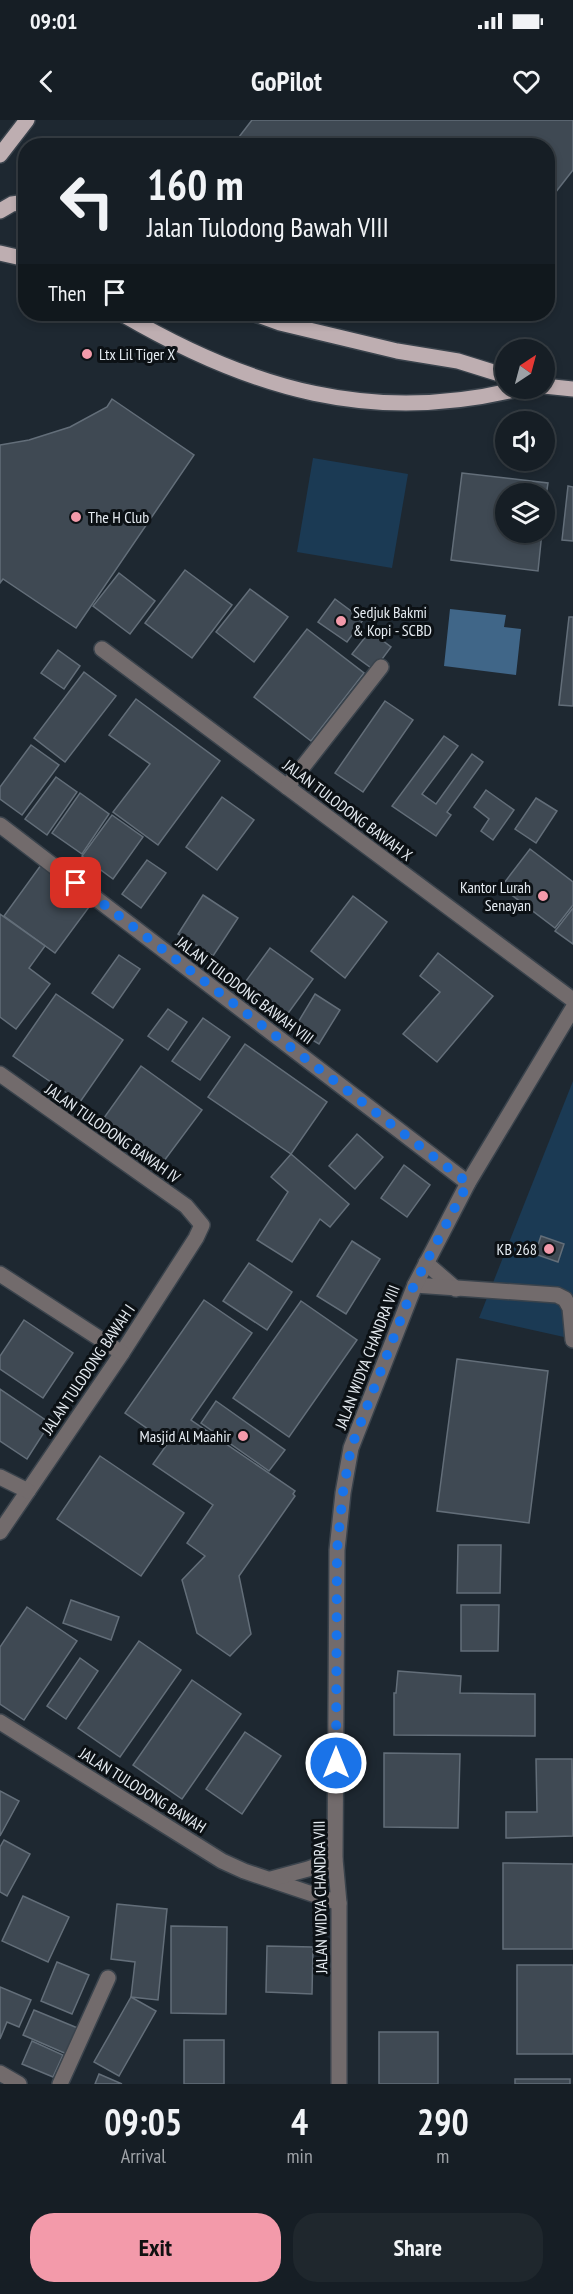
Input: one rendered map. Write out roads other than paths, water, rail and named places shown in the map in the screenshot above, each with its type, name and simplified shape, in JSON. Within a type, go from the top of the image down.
[{"type":"main road","points":[[0,155],[27,120]]},
{"type":"main road","points":[[0,212],[12,204],[18,203]]},
{"type":"main road","points":[[0,253],[18,257]]},
{"type":"main road","points":[[134,321],[171,342],[203,356],[270,383],[320,396],[405,405],[495,396]]},
{"type":"main road","points":[[274,321],[397,351],[458,361],[495,373]]},
{"type":"main road","points":[[555,387],[573,389]]},
{"type":"street","name":"JALAN TULODONG BAWAH X","points":[[102,649],[573,1000]]},
{"type":"street","points":[[287,787],[381,667]]},
{"type":"street","name":"JALAN TULODONG BAWAH VIII","points":[[0,825],[468,1183]]},
{"type":"street","name":"JALAN WIDYA CHANDRA VIII","points":[[339,2084],[339,1903],[336,1859],[337,1550],[343,1492],[351,1448],[414,1285],[468,1183],[573,1008]]},
{"type":"street","name":"JALAN TULODONG BAWAH IV","points":[[0,1074],[186,1206],[202,1225]]},
{"type":"street","name":"JALAN TULODONG BAWAH I","points":[[0,1532],[122,1353],[196,1238],[202,1225]]},
{"type":"street","points":[[426,1263],[456,1289]]},
{"type":"street","points":[[0,1274],[122,1353]]},
{"type":"street","points":[[414,1285],[557,1295],[565,1299],[570,1308],[573,1340]]},
{"type":"street","points":[[0,1477],[28,1491]]},
{"type":"street","name":"JALAN TULODONG BAWAH","points":[[0,1722],[222,1861],[244,1871],[339,1903]]},
{"type":"street","points":[[271,1879],[336,1859]]},
{"type":"street","points":[[60,2084],[108,1978]]},
{"type":"street","points":[[0,2073],[19,2084]]},
{"type":"place","name":"Ltx Lil Tiger X","points":[[87,354]]},
{"type":"place","name":"The H Club","points":[[76,517]]},
{"type":"place","name":"Sedjuk Bakmi & Kopi - SCBD","points":[[341,621]]},
{"type":"place","name":"Kantor Lurah Senayan","points":[[543,896]]},
{"type":"place","name":"KB 268","points":[[549,1249]]},
{"type":"place","name":"Masjid Al Maahir","points":[[243,1436]]}]
